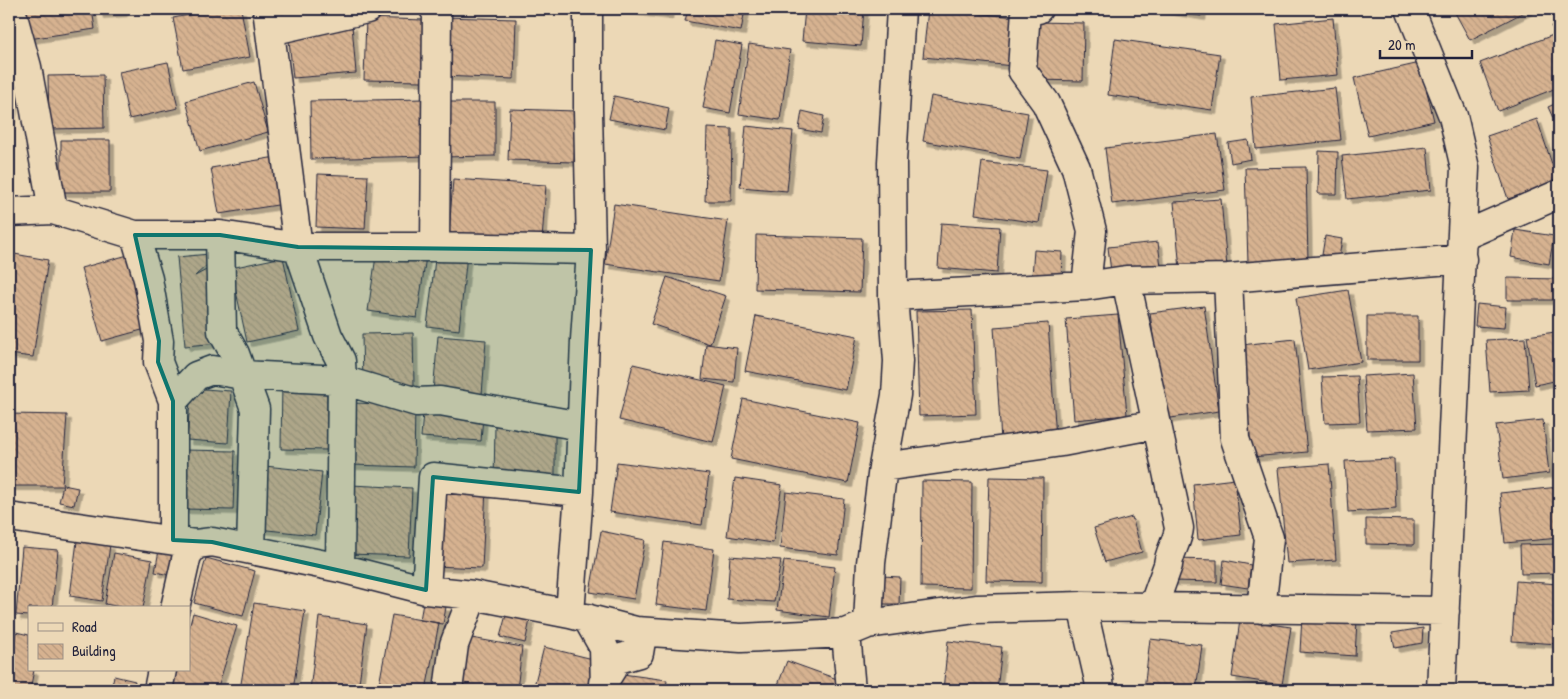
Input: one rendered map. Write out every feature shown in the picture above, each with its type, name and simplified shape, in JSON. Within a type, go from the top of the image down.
[{"type":"street","points":[[11,9],[27,67],[53,210]]},
{"type":"street","points":[[340,568],[341,361],[328,336],[298,247],[268,20],[367,9]]},
{"type":"street","points":[[434,9],[437,10],[434,246]]},
{"type":"street","points":[[588,9],[591,250],[581,426],[578,616],[604,648],[604,686]]},
{"type":"street","points":[[850,690],[858,628],[871,563],[898,370],[893,296],[892,162],[901,9]]},
{"type":"street","points":[[1038,9],[1026,10],[1022,70],[1046,103],[1076,168],[1092,231],[1086,286]]},
{"type":"street","points":[[1410,9],[1453,116],[1465,168],[1445,611],[1445,687]]},
{"type":"street","points":[[893,296],[1086,286],[1126,280],[1228,278],[1462,248],[1556,204]]},
{"type":"street","points":[[9,212],[53,210],[135,234],[220,235],[298,247],[434,246],[591,250]]},
{"type":"street","points":[[135,234],[148,279],[159,341],[158,362],[172,401],[187,555],[175,606]]},
{"type":"street","points":[[220,235],[222,331],[235,354],[255,409],[251,550]]},
{"type":"street","points":[[1228,278],[1235,440],[1268,538],[1261,609]]},
{"type":"street","points":[[1126,280],[1179,528],[1178,537],[1153,607]]},
{"type":"street","points":[[172,401],[196,376],[212,370],[243,375],[342,380],[417,402],[440,401],[581,426]]},
{"type":"street","points":[[883,467],[1062,442],[1157,424]]},
{"type":"street","points":[[426,590],[433,477],[579,492]]},
{"type":"street","points":[[9,517],[185,542],[212,542],[340,568],[426,590],[473,595],[578,616],[636,631],[741,638],[858,628],[976,608],[1082,606],[1445,611]]},
{"type":"street","points":[[448,690],[454,645],[473,595]]},
{"type":"street","points":[[1082,606],[1100,690]]},
{"type":"street","points":[[604,686],[618,659],[639,654],[641,641],[636,631]]},
{"type":"street","points":[[158,690],[162,672]]},
{"type":"highlighted area","points":[[135,235],[220,235],[298,247],[591,250],[579,492],[433,477],[426,590],[212,542],[173,540],[173,401],[158,362],[159,341]]},
{"type":"building","points":[[18,9],[92,9],[95,29],[22,40]]},
{"type":"building","points":[[98,9],[123,9],[123,12],[99,14]]},
{"type":"building","points":[[220,9],[241,9],[250,57],[183,69],[173,18]]},
{"type":"building","points":[[619,9],[669,9],[668,15]]},
{"type":"building","points":[[688,9],[745,9],[741,31],[685,21]]},
{"type":"building","points":[[805,9],[864,9],[861,46],[802,41]]},
{"type":"building","points":[[928,9],[1017,17],[1013,66],[923,57]]},
{"type":"building","points":[[1160,9],[1202,9],[1201,16]]},
{"type":"building","points":[[1453,9],[1527,9],[1528,10],[1470,40]]},
{"type":"building","points":[[443,17],[516,19],[514,79],[441,76]]},
{"type":"building","points":[[366,18],[424,20],[422,81],[364,80]]},
{"type":"building","points":[[1333,18],[1338,75],[1281,80],[1276,24]]},
{"type":"building","points":[[1559,21],[1559,40],[1551,26]]},
{"type":"building","points":[[1036,22],[1084,23],[1083,81],[1034,80]]},
{"type":"building","points":[[352,25],[356,73],[293,78],[288,31]]},
{"type":"building","points":[[1553,35],[1559,53],[1559,87],[1498,111],[1480,63]]},
{"type":"building","points":[[1115,39],[1220,54],[1212,110],[1108,95]]},
{"type":"building","points":[[715,40],[742,45],[730,113],[703,108]]},
{"type":"building","points":[[749,44],[790,50],[780,120],[739,114]]},
{"type":"building","points":[[168,62],[178,108],[129,119],[119,72]]},
{"type":"building","points":[[1420,63],[1434,121],[1368,136],[1354,78]]},
{"type":"building","points":[[9,73],[18,74],[9,129]]},
{"type":"building","points":[[103,75],[104,128],[49,129],[48,76]]},
{"type":"building","points":[[254,82],[268,132],[200,151],[186,101]]},
{"type":"building","points":[[1335,88],[1341,140],[1256,149],[1251,97]]},
{"type":"building","points":[[614,96],[669,108],[665,130],[609,119]]},
{"type":"building","points":[[931,96],[1028,113],[1020,159],[923,141]]},
{"type":"building","points":[[426,99],[428,156],[311,159],[310,101]]},
{"type":"building","points":[[439,102],[495,102],[495,156],[440,157]]},
{"type":"building","points":[[1559,102],[1559,131],[1548,107]]},
{"type":"building","points":[[510,109],[576,111],[574,162],[508,160]]},
{"type":"building","points":[[802,111],[824,116],[821,133],[799,129]]},
{"type":"building","points":[[1537,119],[1558,182],[1508,199],[1487,136]]},
{"type":"building","points":[[746,126],[793,131],[787,191],[740,187]]},
{"type":"building","points":[[707,128],[732,129],[731,201],[705,201]]},
{"type":"building","points":[[1217,134],[1225,190],[1112,204],[1105,148]]},
{"type":"building","points":[[61,140],[110,140],[110,192],[61,192]]},
{"type":"building","points":[[1248,140],[1251,159],[1231,163],[1228,143]]},
{"type":"building","points":[[1427,147],[1431,190],[1347,199],[1342,156]]},
{"type":"building","points":[[1319,151],[1338,152],[1337,194],[1318,194]]},
{"type":"building","points":[[276,157],[284,204],[219,214],[211,168]]},
{"type":"building","points":[[982,162],[1047,170],[1039,223],[975,214]]},
{"type":"building","points":[[1306,167],[1308,262],[1248,263],[1245,168]]},
{"type":"building","points":[[318,174],[368,176],[365,229],[316,227]]},
{"type":"building","points":[[453,179],[546,185],[542,240],[449,234]]},
{"type":"building","points":[[1221,199],[1227,267],[1180,270],[1174,202]]},
{"type":"building","points":[[614,204],[728,221],[719,281],[605,264]]},
{"type":"building","points":[[941,223],[1000,227],[997,273],[938,268]]},
{"type":"building","points":[[1515,230],[1554,236],[1549,264],[1511,257]]},
{"type":"building","points":[[756,235],[862,238],[860,292],[755,289]]},
{"type":"building","points":[[1325,236],[1342,239],[1339,258],[1322,255]]},
{"type":"building","points":[[1158,242],[1161,267],[1111,272],[1108,247]]},
{"type":"building","points":[[377,249],[426,256],[417,318],[368,311]]},
{"type":"building","points":[[1034,250],[1062,252],[1061,278],[1032,276]]},
{"type":"building","points":[[436,251],[467,254],[459,330],[427,326]]},
{"type":"building","points":[[9,253],[48,260],[33,357],[9,354]]},
{"type":"building","points":[[220,253],[195,276],[212,267],[219,343],[185,346],[177,257]]},
{"type":"building","points":[[128,255],[149,328],[102,341],[81,268]]},
{"type":"building","points":[[283,257],[299,331],[247,342],[231,268]]},
{"type":"building","points":[[667,277],[726,296],[710,344],[651,324]]},
{"type":"building","points":[[1507,278],[1559,279],[1559,300],[1507,300]]},
{"type":"building","points":[[1348,290],[1361,362],[1308,370],[1296,298]]},
{"type":"building","points":[[1477,304],[1506,307],[1504,328],[1475,326]]},
{"type":"building","points":[[1204,306],[1219,411],[1164,419],[1150,313]]},
{"type":"building","points":[[972,310],[976,414],[919,416],[916,311]]},
{"type":"building","points":[[1118,315],[1127,415],[1074,420],[1066,319]]},
{"type":"building","points":[[756,316],[857,336],[846,390],[745,371]]},
{"type":"building","points":[[1367,316],[1418,316],[1418,360],[1367,360]]},
{"type":"building","points":[[1048,323],[1056,438],[1001,441],[994,327]]},
{"type":"building","points":[[1555,332],[1559,357],[1559,380],[1535,385],[1527,336]]},
{"type":"building","points":[[413,333],[414,385],[363,386],[362,334]]},
{"type":"building","points":[[438,336],[486,340],[482,395],[433,392]]},
{"type":"building","points":[[1525,338],[1529,390],[1490,392],[1486,340]]},
{"type":"building","points":[[1295,339],[1307,452],[1252,457],[1241,345]]},
{"type":"building","points":[[706,344],[737,348],[734,382],[702,379]]},
{"type":"building","points":[[633,364],[726,386],[713,442],[619,420]]},
{"type":"building","points":[[1413,373],[1417,428],[1367,430],[1363,376]]},
{"type":"building","points":[[1357,376],[1360,422],[1325,423],[1322,377]]},
{"type":"building","points":[[282,382],[327,382],[327,450],[281,449]]},
{"type":"building","points":[[191,388],[231,391],[228,443],[187,440]]},
{"type":"building","points":[[743,399],[860,423],[848,483],[731,459]]},
{"type":"building","points":[[354,403],[415,405],[414,467],[352,465]]},
{"type":"building","points":[[423,412],[483,416],[481,441],[421,437]]},
{"type":"building","points":[[9,414],[67,415],[62,486],[9,486]]},
{"type":"building","points":[[1543,420],[1549,473],[1503,479],[1496,425]]},
{"type":"building","points":[[495,425],[555,426],[555,483],[494,482]]},
{"type":"building","points":[[184,450],[235,451],[233,510],[183,509]]},
{"type":"building","points":[[1394,459],[1396,509],[1348,512],[1345,461]]},
{"type":"building","points":[[617,462],[709,474],[702,525],[610,512]]},
{"type":"building","points":[[1329,464],[1336,560],[1287,563],[1278,468]]},
{"type":"building","points":[[265,466],[322,472],[315,535],[258,529]]},
{"type":"building","points":[[989,477],[1043,478],[1042,582],[986,581]]},
{"type":"building","points":[[735,478],[782,485],[773,543],[727,536]]},
{"type":"building","points":[[1235,479],[1241,535],[1198,540],[1193,484]]},
{"type":"building","points":[[922,481],[972,482],[971,588],[921,587]]},
{"type":"building","points":[[63,485],[78,488],[74,505],[59,502]]},
{"type":"building","points":[[351,485],[412,488],[409,556],[349,554]]},
{"type":"building","points":[[438,485],[486,488],[482,568],[434,566]]},
{"type":"building","points":[[1559,487],[1559,538],[1505,543],[1500,493]]},
{"type":"building","points":[[786,492],[844,499],[838,555],[780,548]]},
{"type":"building","points":[[1132,517],[1142,552],[1105,562],[1094,528]]},
{"type":"building","points":[[1366,519],[1414,520],[1414,545],[1366,544]]},
{"type":"building","points":[[601,531],[645,540],[634,599],[590,592]]},
{"type":"building","points":[[77,541],[110,545],[102,601],[70,596]]},
{"type":"building","points":[[664,542],[714,549],[706,611],[656,605]]},
{"type":"building","points":[[1559,544],[1559,573],[1521,574],[1520,545]]},
{"type":"building","points":[[22,547],[58,550],[52,606],[28,606],[28,616],[16,615]]},
{"type":"building","points":[[159,550],[174,553],[170,575],[155,572]]},
{"type":"building","points":[[114,553],[152,560],[143,606],[105,604]]},
{"type":"building","points":[[730,556],[781,560],[774,602],[727,599]]},
{"type":"building","points":[[206,558],[255,571],[243,616],[194,603]]},
{"type":"building","points":[[1173,559],[1217,560],[1217,582],[1172,581]]},
{"type":"building","points":[[1224,560],[1251,565],[1248,588],[1221,584]]},
{"type":"building","points":[[784,561],[835,567],[829,617],[777,610]]},
{"type":"building","points":[[882,576],[900,577],[899,604],[881,604]]},
{"type":"building","points":[[1516,581],[1559,584],[1559,644],[1512,641]]},
{"type":"building","points":[[254,603],[305,611],[293,690],[240,690]]},
{"type":"building","points":[[423,603],[446,607],[443,624],[420,620]]},
{"type":"building","points":[[193,613],[237,626],[217,690],[169,690],[174,672],[190,672],[190,624]]},
{"type":"building","points":[[392,615],[439,623],[426,690],[378,690]]},
{"type":"building","points":[[506,615],[530,620],[525,643],[500,637]]},
{"type":"building","points":[[1302,616],[1357,620],[1355,656],[1300,652]]},
{"type":"building","points":[[319,617],[367,624],[358,690],[310,690]]},
{"type":"building","points":[[1240,620],[1291,627],[1282,685],[1232,677]]},
{"type":"building","points":[[1423,628],[1422,643],[1395,648],[1392,633]]},
{"type":"building","points":[[16,632],[28,635],[28,672],[34,672],[30,690],[9,690],[9,668]]},
{"type":"building","points":[[466,637],[522,647],[517,690],[462,690]]},
{"type":"building","points":[[1150,639],[1202,645],[1196,690],[1144,690]]},
{"type":"building","points":[[948,641],[1002,647],[997,690],[943,690]]},
{"type":"building","points":[[544,647],[597,660],[589,690],[533,690]]},
{"type":"building","points":[[787,661],[837,679],[833,690],[776,690]]},
{"type":"building","points":[[615,673],[667,680],[666,690],[613,690]]},
{"type":"building","points":[[114,676],[135,681],[133,690],[111,690]]}]
